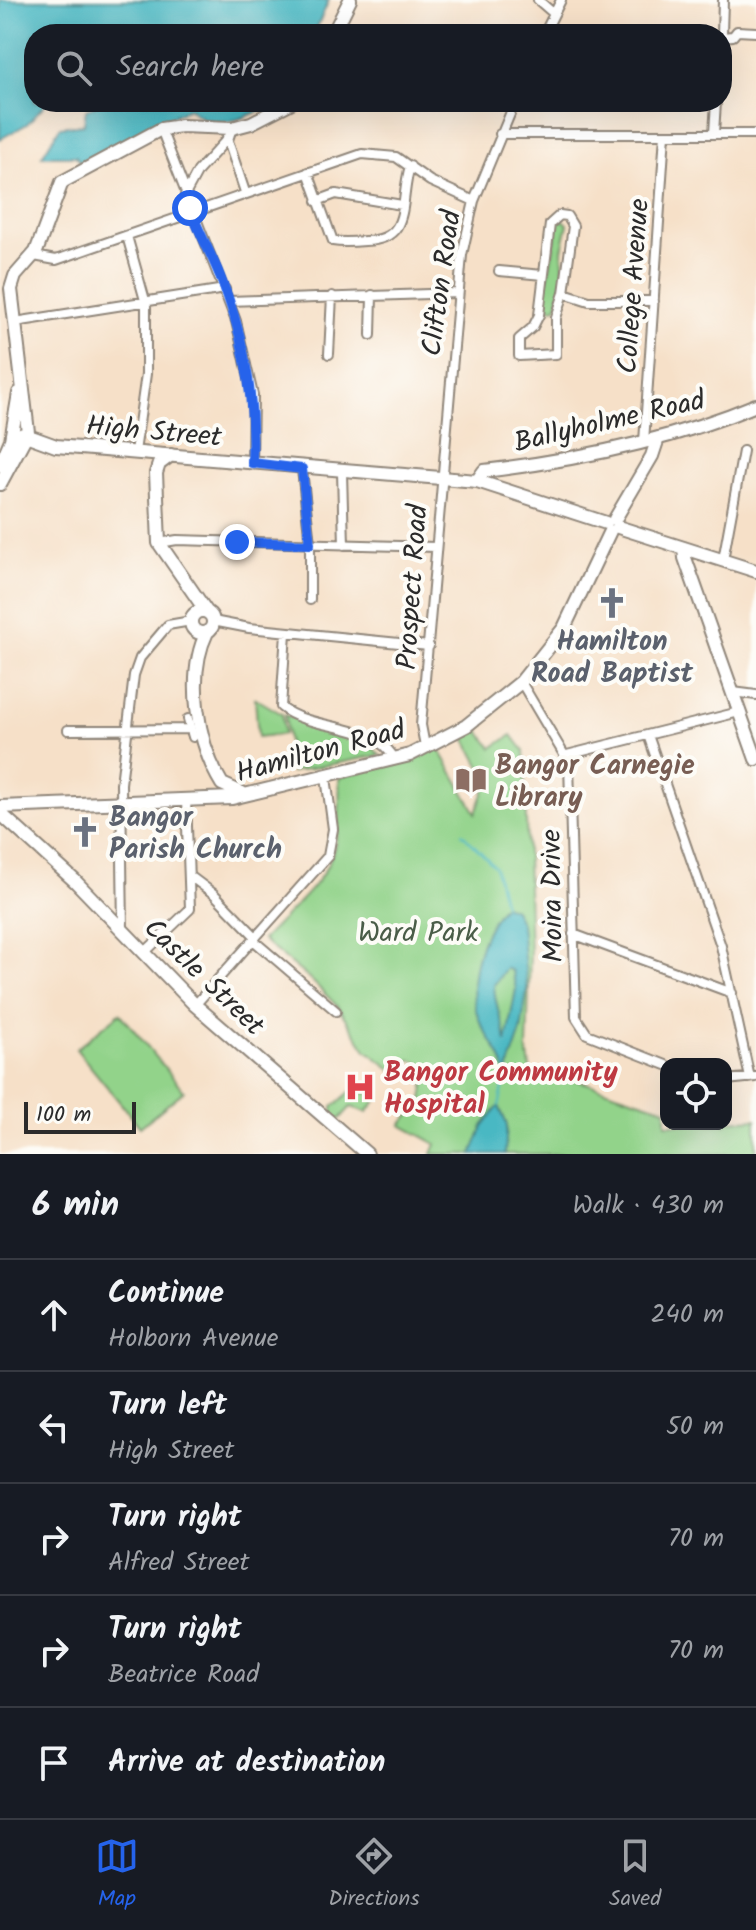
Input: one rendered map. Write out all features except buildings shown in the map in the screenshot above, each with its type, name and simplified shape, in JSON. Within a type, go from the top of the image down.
[{"type":"main road","points":[[338,24],[350,0]]},
{"type":"main road","points":[[0,484],[27,434],[12,283],[34,256],[59,187],[66,178],[161,129],[181,126],[230,133],[272,112]]},
{"type":"main road","points":[[0,465],[11,440],[21,382]]},
{"type":"main road","name":"Ballyholme Road","points":[[477,481],[484,471],[560,461],[644,442],[756,405]]},
{"type":"main road","points":[[11,440],[16,434],[27,434]]},
{"type":"main road","name":"High Street","points":[[27,434],[52,445],[302,469],[477,481]]},
{"type":"main road","name":"Hamilton Road","points":[[0,807],[246,795],[395,761],[466,726],[521,682],[564,628],[612,525],[642,467],[652,456],[658,438]]},
{"type":"main road","name":"Hamilton Road","points":[[642,467],[644,442]]},
{"type":"main road","points":[[136,452],[149,462],[156,478]]},
{"type":"main road","points":[[171,455],[159,464],[156,478],[159,543],[209,621],[200,653],[196,695],[217,775],[226,787],[246,795]]},
{"type":"main road","points":[[477,481],[756,571]]},
{"type":"main road","points":[[684,548],[756,759]]},
{"type":"main road","points":[[196,612],[209,621],[197,632],[191,621],[196,612]]},
{"type":"main road","points":[[192,799],[211,789],[217,775]]},
{"type":"main road","name":"Castle Street","points":[[0,807],[195,1005],[367,1154]]},
{"type":"main road","points":[[17,825],[24,807]]},
{"type":"street","points":[[538,0],[553,13]]},
{"type":"street","points":[[548,24],[561,0]]},
{"type":"street","points":[[722,24],[723,0]]},
{"type":"street","points":[[732,31],[756,32]]},
{"type":"street","name":"Clifton Road","points":[[441,479],[457,293],[474,201],[510,112]]},
{"type":"street","points":[[714,133],[715,112]]},
{"type":"street","points":[[161,129],[191,212],[229,301],[253,395],[252,463]]},
{"type":"street","points":[[230,133],[245,192]]},
{"type":"street","points":[[185,195],[198,171],[230,133]]},
{"type":"street","points":[[500,134],[756,134]]},
{"type":"street","name":"College Avenue","points":[[644,442],[665,134]]},
{"type":"street","points":[[34,256],[56,260],[362,154],[384,154],[410,166],[430,181],[474,201]]},
{"type":"street","points":[[308,172],[330,237],[341,242],[391,238],[398,228],[410,166]]},
{"type":"street","points":[[317,201],[336,194],[402,205]]},
{"type":"street","points":[[567,216],[573,226],[564,293],[556,318],[556,354],[519,356],[519,339],[533,327],[539,315],[550,224],[553,218],[567,216]]},
{"type":"street","points":[[127,236],[146,304],[146,374],[136,452]]},
{"type":"street","points":[[499,271],[543,275]]},
{"type":"street","points":[[15,322],[146,304],[225,289]]},
{"type":"street","points":[[229,301],[457,293]]},
{"type":"street","points":[[564,293],[589,301],[654,301]]},
{"type":"street","points":[[371,335],[372,295]]},
{"type":"street","points":[[329,354],[332,296]]},
{"type":"street","points":[[723,560],[743,451]]},
{"type":"street","points":[[302,469],[310,544],[310,600]]},
{"type":"street","points":[[342,472],[344,545]]},
{"type":"street","name":"Prospect Road","points":[[425,746],[421,725],[441,479]]},
{"type":"street","points":[[159,543],[177,540],[436,547]]},
{"type":"street","points":[[123,931],[120,802],[127,731],[140,658],[168,625],[191,621]]},
{"type":"street","points":[[209,621],[286,633],[429,646]]},
{"type":"street","points":[[286,633],[281,707],[373,741],[389,749],[395,761]]},
{"type":"street","name":"Moira Drive","points":[[521,682],[567,755],[571,783],[576,1017],[582,1031],[660,1063]]},
{"type":"street","points":[[733,692],[756,695]]},
{"type":"street","points":[[567,755],[739,712]]},
{"type":"street","points":[[68,730],[191,733],[188,719]]},
{"type":"street","points":[[648,735],[698,877],[753,1077],[732,1079]]},
{"type":"street","points":[[195,1005],[328,856],[333,829],[326,777]]},
{"type":"street","points":[[144,953],[190,909],[192,799]]},
{"type":"street","points":[[190,876],[214,894],[254,939],[336,1011]]},
{"type":"street","points":[[573,934],[732,993]]},
{"type":"green space","points":[[562,219],[568,224],[562,250],[564,274],[557,307],[546,309],[544,297],[556,236],[554,226]]},
{"type":"green space","points":[[255,698],[282,714],[284,734],[258,737]]},
{"type":"green space","points":[[285,715],[369,744],[380,755],[291,772]]},
{"type":"green space","name":"Ward Park","points":[[477,727],[492,748],[512,735],[524,751],[530,955],[527,1049],[531,1073],[564,1076],[660,1107],[660,1130],[732,1130],[732,1121],[756,1119],[756,1154],[432,1154],[436,1144],[401,1125],[422,1100],[427,1067],[411,1060],[398,1074],[366,1050],[337,1006],[262,940],[314,886],[324,871],[337,834],[339,778],[438,747],[476,813],[488,780],[463,734]]},
{"type":"green space","points":[[120,1013],[184,1091],[140,1127],[76,1049]]},
{"type":"green space","points":[[351,1091],[372,1094],[376,1101],[367,1112],[351,1107],[339,1120],[333,1116],[333,1107]]},
{"type":"water","points":[[0,0],[329,0],[318,24],[24,24],[24,112],[38,112],[27,124],[0,139]]},
{"type":"water","points":[[86,112],[181,112],[80,162],[76,156],[42,156],[60,127],[84,124]]},
{"type":"water","points":[[194,112],[257,112],[220,122]]},
{"type":"water","points":[[504,905],[514,909],[521,924],[527,990],[521,1031],[506,1075],[499,1055],[481,1024],[473,994],[476,962],[495,917]],"holes":[[[506,968],[512,971],[516,989],[506,1042],[494,985]]]},
{"type":"water","points":[[499,1106],[507,1125],[505,1154],[472,1154],[483,1126]]},
{"type":"waterway","points":[[462,833],[495,867],[504,905]]},
{"type":"waterway","points":[[499,1106],[506,1075]]},
{"type":"place","name":"Hamilton Road Baptist","points":[[612,603]]},
{"type":"place","name":"Bangor Carnegie Library","points":[[471,780]]},
{"type":"place","name":"Bangor Parish Church","points":[[85,832]]},
{"type":"place","name":"Bangor Community Hospital","points":[[360,1087]]},
{"type":"route","points":[[190,208],[219,273],[244,352],[253,395],[252,463],[302,469],[310,544],[237,542]]}]
